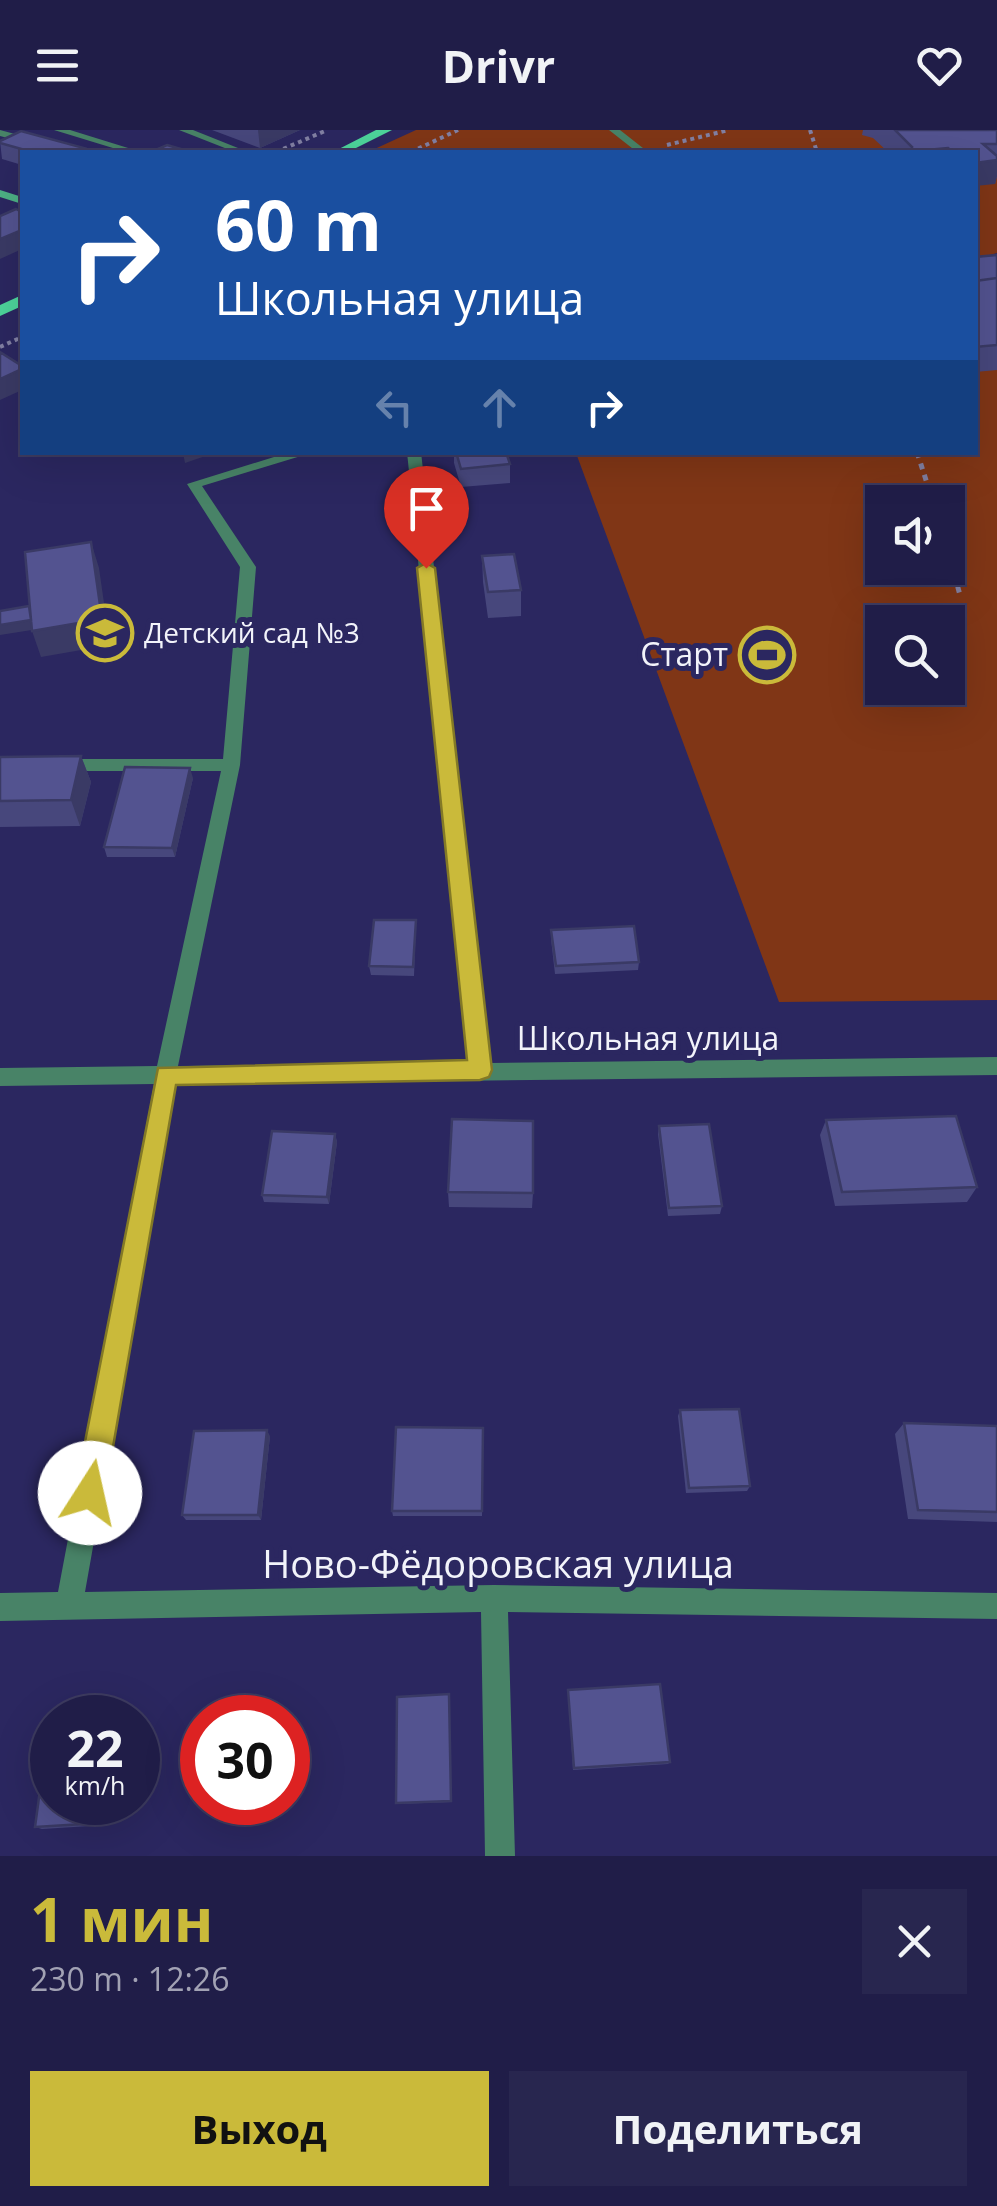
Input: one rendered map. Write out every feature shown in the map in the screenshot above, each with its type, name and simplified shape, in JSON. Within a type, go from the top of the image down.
[{"type":"main road","points":[[343,150],[386,130]]},
{"type":"street","points":[[4,134],[21,130]]},
{"type":"street","points":[[59,130],[129,150]]},
{"type":"street","points":[[184,130],[237,150]]},
{"type":"street","points":[[614,130],[640,150]]},
{"type":"street","points":[[4,134],[63,150]]},
{"type":"street","points":[[187,144],[204,138]]},
{"type":"street","points":[[69,1607],[166,1075],[231,765],[248,568],[194,484],[296,455]]},
{"type":"street","points":[[414,455],[480,1070]]},
{"type":"street","points":[[38,765],[231,765]]},
{"type":"street","name":"Школьная улица","points":[[0,1077],[997,1066]]},
{"type":"street","points":[[494,1598],[500,1856]]},
{"type":"street","name":"Ново-Фёдоровская улица","points":[[0,1606],[494,1598],[997,1606]]},
{"type":"path","points":[[281,150],[326,130]]},
{"type":"path","points":[[415,150],[458,130]]},
{"type":"path","points":[[651,150],[729,130]]},
{"type":"path","points":[[919,455],[927,485]]},
{"type":"path","points":[[957,585],[960,594]]},
{"type":"shaded area","points":[[416,130],[997,130],[997,253],[978,258],[978,150],[372,150]]},
{"type":"shaded area","name":"Старт","points":[[997,300],[997,1000],[779,1002],[577,455],[978,455],[978,303]]},
{"type":"building","points":[[895,130],[997,130],[997,144],[983,144],[997,160],[978,163],[978,150],[909,150],[912,147]]},
{"type":"building","points":[[21,131],[84,148],[25,150],[0,141]]},
{"type":"building","points":[[167,145],[184,150],[156,150]]},
{"type":"building","points":[[20,211],[20,231],[0,239],[0,216]]},
{"type":"building","points":[[997,255],[997,278],[978,281],[978,257]]},
{"type":"building","points":[[997,278],[997,345],[978,347],[978,281]]},
{"type":"building","points":[[0,352],[20,365],[20,370],[0,379]]},
{"type":"building","points":[[457,455],[507,455],[510,464],[461,469]]},
{"type":"building","points":[[91,542],[102,619],[32,631],[25,552]]},
{"type":"building","points":[[514,554],[521,590],[488,592],[482,556]]},
{"type":"building","points":[[29,606],[31,620],[0,625],[0,611]]},
{"type":"building","points":[[81,756],[71,800],[0,801],[0,757]]},
{"type":"building","points":[[125,767],[190,768],[172,848],[104,847]]},
{"type":"building","points":[[374,920],[416,920],[413,967],[369,966]]},
{"type":"building","points":[[634,926],[639,962],[556,966],[551,930]]},
{"type":"building","points":[[956,1116],[977,1187],[842,1192],[826,1120]]},
{"type":"building","points":[[452,1119],[533,1121],[533,1193],[448,1192]]},
{"type":"building","points":[[709,1124],[722,1206],[669,1208],[659,1126]]},
{"type":"building","points":[[272,1131],[335,1134],[327,1197],[262,1195]]},
{"type":"building","points":[[739,1409],[750,1486],[689,1488],[680,1410]]},
{"type":"building","points":[[904,1423],[997,1426],[997,1512],[918,1510]]},
{"type":"building","points":[[396,1427],[483,1428],[482,1511],[392,1511]]},
{"type":"building","points":[[267,1430],[258,1515],[182,1515],[194,1431]]},
{"type":"building","points":[[660,1684],[670,1762],[574,1768],[568,1690]]},
{"type":"building","points":[[449,1694],[451,1801],[396,1803],[397,1697]]},
{"type":"place","name":"Детский сад №3","points":[[105,633]]},
{"type":"place","name":"Старт","points":[[767,655]]},
{"type":"route","points":[[90,1493],[166,1075],[480,1070],[426,568]]}]
